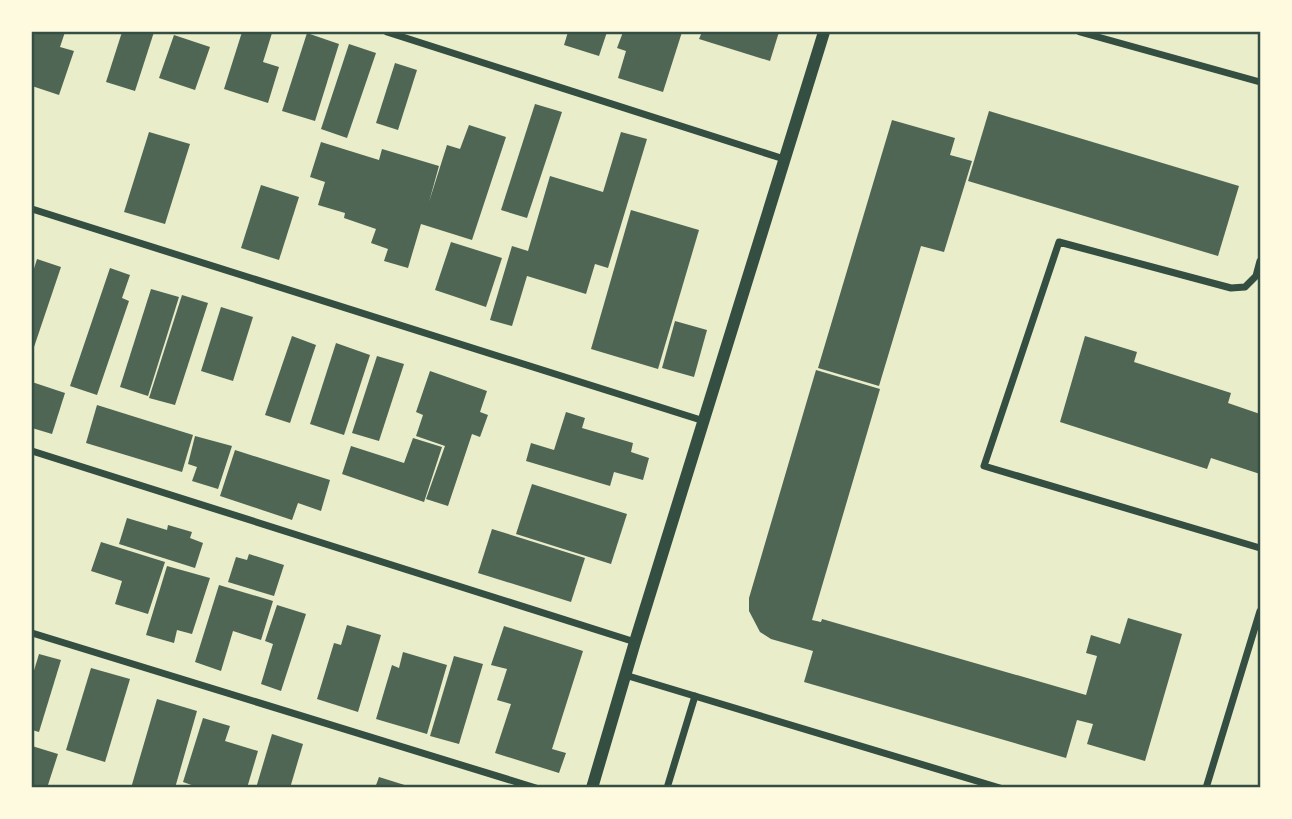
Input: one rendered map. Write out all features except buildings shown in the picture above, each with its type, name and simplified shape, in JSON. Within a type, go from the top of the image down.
[{"type":"street","points":[[387,32],[784,159]]},
{"type":"street","points":[[592,788],[824,32]]},
{"type":"street","points":[[1080,32],[1261,82]]},
{"type":"street","points":[[32,209],[704,421]]},
{"type":"street","points":[[1261,261],[1256,276],[1245,288],[1231,288],[1059,242],[985,466],[1261,548]]},
{"type":"street","points":[[32,451],[635,642]]},
{"type":"street","points":[[1206,788],[1258,633],[1261,611]]},
{"type":"street","points":[[32,633],[536,788]]},
{"type":"street","points":[[625,675],[1000,788]]},
{"type":"street","points":[[667,788],[695,695]]}]
